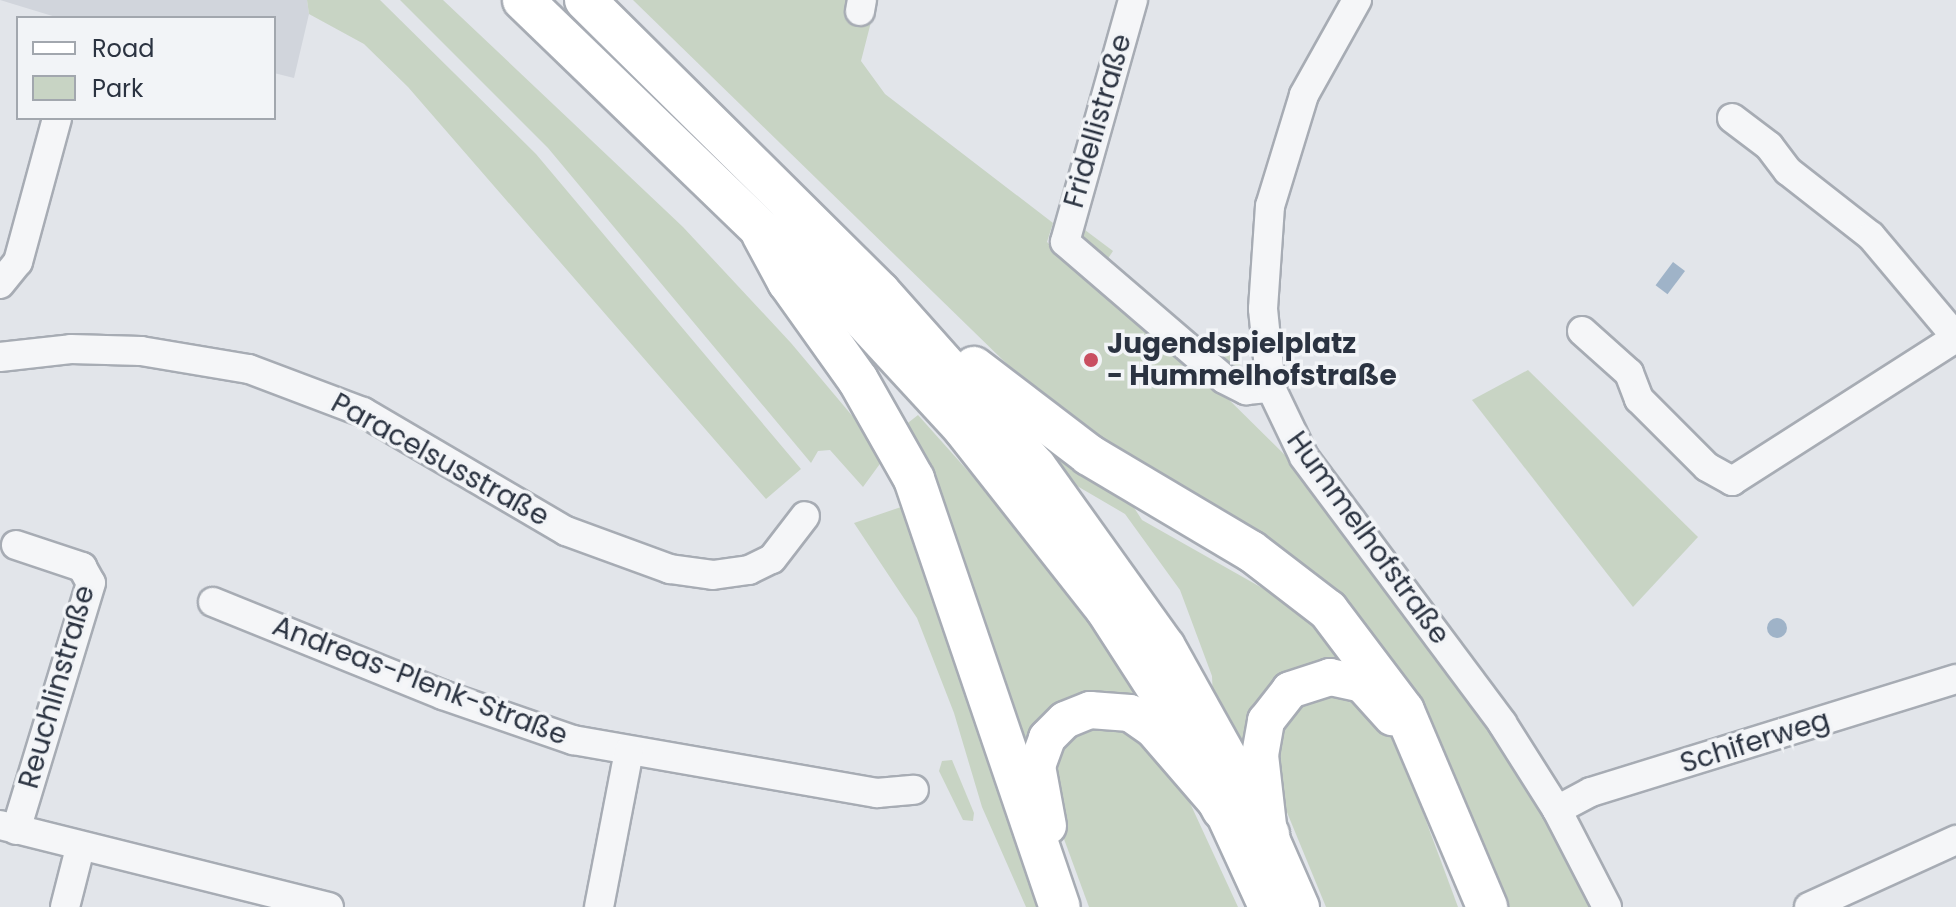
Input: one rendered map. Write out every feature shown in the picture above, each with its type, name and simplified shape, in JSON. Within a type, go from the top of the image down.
[{"type":"highway","points":[[523,0],[761,230],[811,263],[910,367],[1030,508],[1105,608],[1160,693],[1222,809]]},
{"type":"highway","points":[[585,0],[880,292],[978,399],[1106,558],[1218,735],[1269,834]]},
{"type":"highway","points":[[761,230],[788,282],[858,380],[914,479],[1060,907]]},
{"type":"highway","points":[[880,292],[1089,455],[1251,551],[1328,610],[1404,711],[1487,907]]},
{"type":"main road","points":[[1301,907],[1269,834],[1260,755],[1272,710],[1290,690],[1311,680],[1351,680],[1374,693],[1399,728],[1468,907]]},
{"type":"main road","points":[[1077,907],[1038,792],[1041,747],[1065,720],[1103,709],[1144,721],[1222,809],[1267,907]]},
{"type":"street","name":"Fridellistraße","points":[[1133,0],[1065,242],[1212,371],[1246,390],[1271,388]]},
{"type":"street","name":"Hummelhofstraße","points":[[1357,0],[1304,95],[1270,206],[1263,309],[1271,388],[1304,457],[1431,622],[1557,810],[1607,907]]},
{"type":"street","points":[[1582,331],[1629,373],[1639,399],[1707,467],[1732,481],[1956,338],[1871,236],[1788,171],[1769,146],[1732,118]]},
{"type":"street","points":[[0,284],[18,262],[56,120]]},
{"type":"street","name":"Paracelsusstraße","points":[[0,357],[71,349],[141,351],[263,373],[363,412],[566,531],[670,569],[713,575],[749,570],[772,559],[805,516]]},
{"type":"street","name":"Reuchlinstraße","points":[[16,545],[82,567],[91,583],[8,828],[329,907]]},
{"type":"street","name":"Andreas-Plenk-Straße","points":[[213,602],[522,724],[629,751],[877,793],[914,790]]},
{"type":"street","name":"Schiferweg","points":[[1557,810],[1591,792],[1956,679]]},
{"type":"street","points":[[599,907],[629,751]]},
{"type":"street","points":[[1809,907],[1956,840]]},
{"type":"street","points":[[65,907],[80,848]]},
{"type":"shaded area","points":[[0,0],[307,0],[309,14],[294,78],[276,74],[276,16],[52,16]]},
{"type":"green space","points":[[307,0],[380,0],[536,154],[801,469],[766,499],[408,87],[364,44],[309,14]]},
{"type":"green space","points":[[400,0],[443,0],[683,227],[791,343],[870,437],[882,461],[863,487],[830,450],[818,451],[811,463],[548,148]]},
{"type":"green space","points":[[633,0],[851,0],[848,15],[871,22],[861,61],[885,94],[1053,223],[1047,242],[1208,379],[1293,463],[1400,598],[1534,792],[1597,907],[1502,907],[1385,659],[1149,472],[1048,404]]},
{"type":"green space","points":[[1077,224],[1113,251],[1103,266],[1077,246]]},
{"type":"green space","points":[[1216,341],[1241,365],[1227,368],[1204,354]]},
{"type":"green space","points":[[1528,370],[1698,537],[1633,607],[1472,400]]},
{"type":"green space","points":[[918,415],[1067,582],[1157,714],[1137,703],[1024,757],[904,426]]},
{"type":"green space","points":[[1037,439],[1124,492],[1142,520],[1310,615],[1364,669],[1331,663],[1246,755],[1213,699],[1212,676],[1180,590],[1125,514],[1072,483]]},
{"type":"green space","points":[[904,506],[980,740],[1041,907],[1026,907],[982,807],[954,713],[917,618],[854,523]]},
{"type":"green space","points":[[1345,690],[1393,732],[1458,907],[1326,907],[1279,793],[1272,757],[1289,707]]},
{"type":"green space","points":[[1125,725],[1178,777],[1238,907],[1089,907],[1050,801],[1049,762],[1078,728]]},
{"type":"green space","points":[[952,760],[974,813],[973,821],[963,820],[939,771],[942,761]]},
{"type":"water","points":[[1673,262],[1685,271],[1668,294],[1656,285]]},
{"type":"water","points":[[1777,618],[1784,621],[1787,628],[1784,635],[1777,638],[1770,635],[1767,628],[1770,621]]},
{"type":"place","name":"Jugendspielplatz - Hummelhofstraße","points":[[1091,360]]}]
